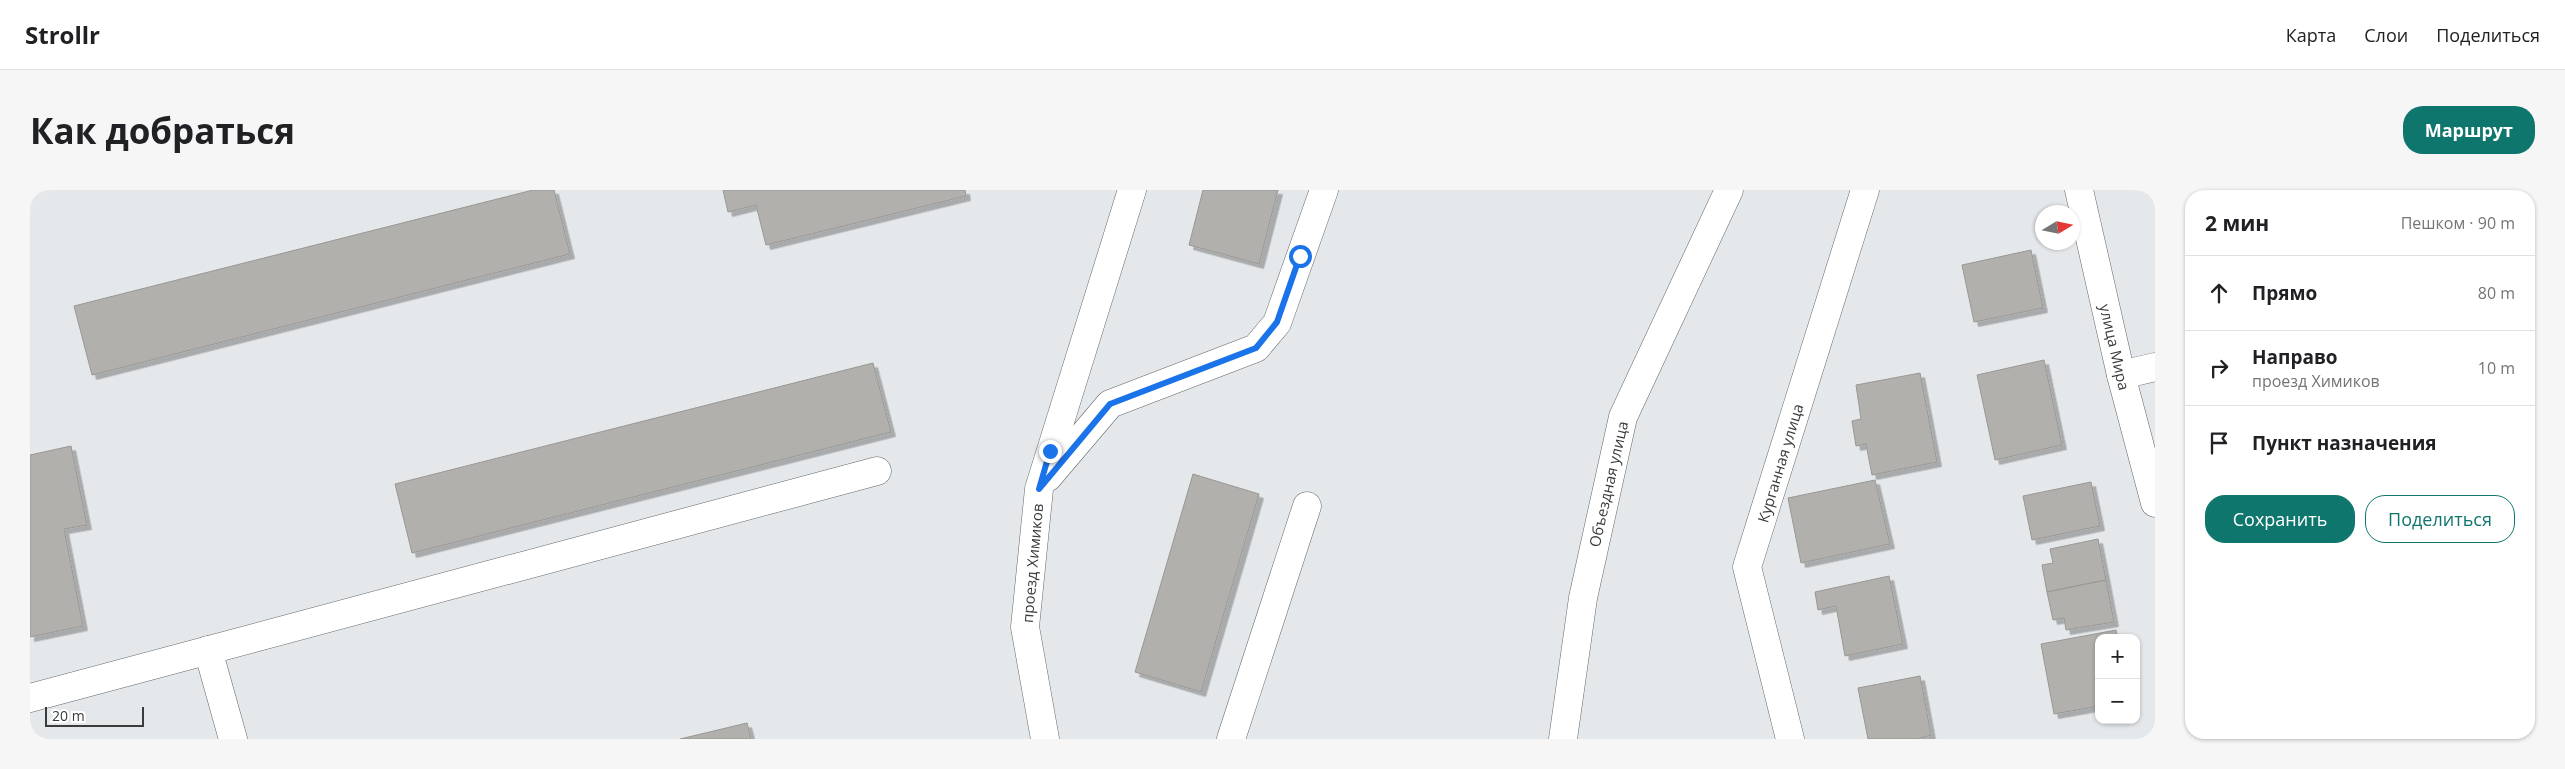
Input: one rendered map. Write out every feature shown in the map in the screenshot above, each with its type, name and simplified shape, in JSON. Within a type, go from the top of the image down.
[{"type":"street","name":"проезд Химиков","points":[[1044,739],[1026,627],[1039,489],[1132,190]]},
{"type":"street","points":[[1039,489],[1110,404],[1256,348],[1277,322],[1324,190]]},
{"type":"street","name":"Объездная улица","points":[[1563,739],[1583,598],[1622,417],[1729,190]]},
{"type":"street","name":"Курганная улица","points":[[1790,739],[1747,567],[1865,190]]},
{"type":"street","name":"улица Мира","points":[[2079,190],[2121,375],[2155,503]]},
{"type":"street","points":[[2121,375],[2155,367]]},
{"type":"street","points":[[30,698],[877,471]]},
{"type":"street","points":[[1231,739],[1307,506]]},
{"type":"street","points":[[208,650],[233,739]]},
{"type":"building","points":[[533,190],[554,190],[570,254],[92,375],[74,306]]},
{"type":"building","points":[[723,190],[965,190],[966,196],[766,245],[756,205],[728,212]]},
{"type":"building","points":[[1203,190],[1278,190],[1259,264],[1189,245]]},
{"type":"building","points":[[2031,250],[2043,308],[1974,322],[1962,265]]},
{"type":"building","points":[[2044,360],[2062,445],[1995,460],[1977,375]]},
{"type":"building","points":[[873,363],[891,432],[412,553],[395,484]]},
{"type":"building","points":[[1920,373],[1937,462],[1872,475],[1866,444],[1856,446],[1852,421],[1861,419],[1856,385]]},
{"type":"building","points":[[71,446],[87,525],[64,529],[83,626],[30,637],[30,455]]},
{"type":"building","points":[[1193,474],[1259,494],[1201,692],[1135,672]]},
{"type":"building","points":[[1875,480],[1890,544],[1801,563],[1788,498]]},
{"type":"building","points":[[2091,482],[2100,526],[2032,540],[2023,496]]},
{"type":"building","points":[[2098,539],[2106,580],[2047,592],[2042,565],[2053,563],[2050,549]]},
{"type":"building","points":[[1889,576],[1903,644],[1845,656],[1836,606],[1818,610],[1815,592]]},
{"type":"building","points":[[2106,580],[2114,622],[2066,630],[2064,618],[2053,620],[2047,592]]},
{"type":"building","points":[[2116,630],[2117,634],[2095,634],[2095,707],[2054,714],[2041,644]]},
{"type":"building","points":[[1920,676],[1931,735],[1917,739],[1868,739],[1858,688]]},
{"type":"building","points":[[747,723],[751,739],[680,739]]},
{"type":"route","points":[[1050,451],[1039,489],[1093,422],[1110,404],[1256,348],[1277,322],[1300,256]]}]
